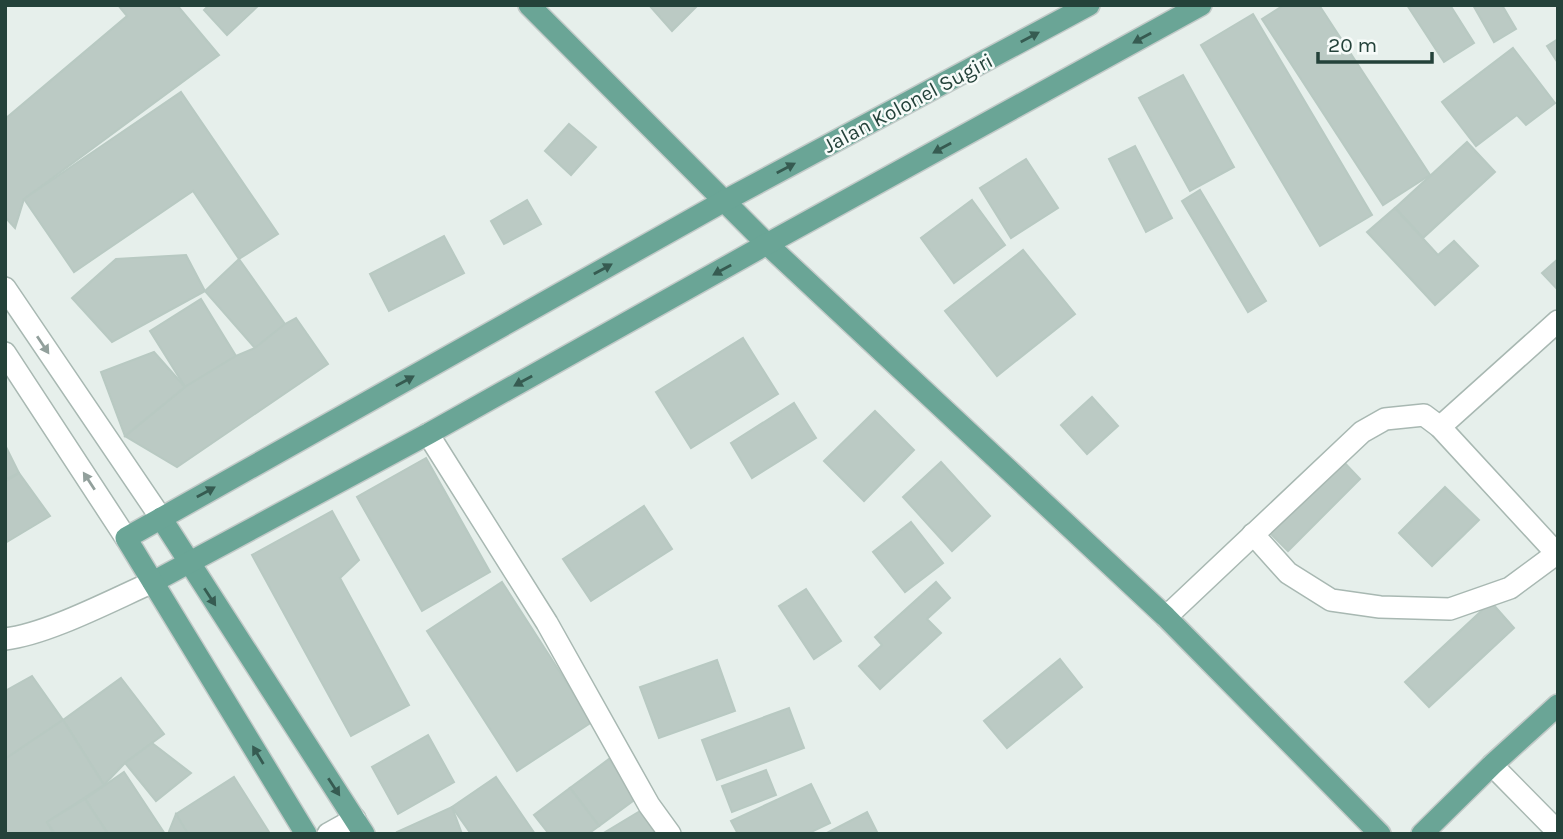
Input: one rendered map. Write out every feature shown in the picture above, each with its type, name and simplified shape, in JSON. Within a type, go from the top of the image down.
[{"type":"main road","points":[[529,5],[767,244],[1166,617],[1380,834]]},
{"type":"main road","name":"Jalan Kolonel Sugiri","points":[[126,538],[726,201],[1089,5]]},
{"type":"main road","points":[[153,582],[428,434],[1201,5]]},
{"type":"main road","points":[[161,518],[187,563],[360,826]]},
{"type":"main road","points":[[126,538],[306,834]]},
{"type":"main road","points":[[1422,834],[1558,705]]},
{"type":"street","points":[[5,288],[161,518]]},
{"type":"street","points":[[1440,427],[1558,321]]},
{"type":"street","points":[[5,353],[126,538]]},
{"type":"street","points":[[1166,617],[1253,534],[1363,432],[1385,419],[1424,415],[1440,427],[1557,554],[1510,588],[1450,609],[1380,607],[1331,600],[1288,573],[1253,534]]},
{"type":"street","points":[[428,434],[547,623],[649,805],[670,834]]},
{"type":"street","points":[[5,639],[18,638],[77,616],[153,582]]},
{"type":"street","points":[[1492,765],[1558,832]]},
{"type":"street","points":[[328,834],[360,826]]},
{"type":"building","points":[[118,5],[177,5],[219,55],[24,199],[15,228],[5,217],[5,119],[127,16]]},
{"type":"building","points":[[209,5],[259,5],[227,35],[204,10]]},
{"type":"building","points":[[649,5],[698,5],[672,31]]},
{"type":"building","points":[[1284,5],[1319,5],[1430,175],[1383,205],[1262,19]]},
{"type":"building","points":[[1407,5],[1450,5],[1474,43],[1444,62]]},
{"type":"building","points":[[1473,5],[1502,5],[1516,29],[1494,42]]},
{"type":"building","points":[[1253,14],[1372,215],[1320,246],[1201,45]]},
{"type":"building","points":[[1558,39],[1558,63],[1547,46]]},
{"type":"building","points":[[1513,48],[1555,103],[1526,125],[1517,115],[1476,146],[1442,102]]},
{"type":"building","points":[[1183,75],[1234,167],[1190,191],[1139,98]]},
{"type":"building","points":[[181,92],[278,234],[239,259],[193,191],[74,272],[24,199]]},
{"type":"building","points":[[569,124],[596,147],[571,175],[545,151]]},
{"type":"building","points":[[1467,142],[1495,172],[1423,238],[1395,208]]},
{"type":"building","points":[[1135,146],[1172,218],[1146,232],[1109,159]]},
{"type":"building","points":[[1026,159],[1058,208],[1011,238],[980,188]]},
{"type":"building","points":[[1200,190],[1266,301],[1248,312],[1182,201]]},
{"type":"building","points":[[527,200],[541,224],[504,244],[491,221]]},
{"type":"building","points":[[972,200],[1005,245],[954,283],[921,238]]},
{"type":"building","points":[[1395,208],[1438,255],[1454,241],[1478,266],[1435,305],[1367,232]]},
{"type":"building","points":[[444,236],[464,273],[389,311],[370,274]]},
{"type":"building","points":[[1023,250],[1075,314],[997,376],[945,311]]},
{"type":"building","points":[[186,255],[205,291],[112,342],[72,298],[116,259]]},
{"type":"building","points":[[239,259],[285,324],[255,348],[205,291]]},
{"type":"building","points":[[1558,259],[1558,290],[1542,273]]},
{"type":"building","points":[[201,299],[236,356],[185,387],[150,331]]},
{"type":"building","points":[[296,318],[328,364],[177,467],[125,436],[185,387],[236,356],[255,348]]},
{"type":"building","points":[[743,338],[778,394],[691,448],[656,392]]},
{"type":"building","points":[[154,352],[185,387],[125,436],[101,372]]},
{"type":"building","points":[[1092,397],[1118,426],[1087,454],[1061,425]]},
{"type":"building","points":[[794,403],[816,438],[752,478],[731,443]]},
{"type":"building","points":[[875,411],[914,450],[864,501],[824,461]]},
{"type":"building","points":[[5,445],[19,473],[5,480]]},
{"type":"building","points":[[1339,457],[1360,479],[1288,551],[1266,529]]},
{"type":"building","points":[[426,458],[490,572],[422,611],[357,497]]},
{"type":"building","points":[[941,462],[990,516],[952,551],[903,497]]},
{"type":"building","points":[[19,473],[50,516],[5,543],[5,482]]},
{"type":"building","points":[[1445,487],[1479,520],[1432,566],[1399,533]]},
{"type":"building","points":[[644,506],[672,549],[591,601],[563,559]]},
{"type":"building","points":[[332,511],[359,560],[340,578],[409,705],[351,736],[252,555]]},
{"type":"building","points":[[911,522],[943,563],[905,592],[873,552]]},
{"type":"building","points":[[502,582],[592,722],[517,771],[427,631]]},
{"type":"building","points":[[936,582],[950,598],[927,619],[941,633],[880,689],[859,666],[882,645],[875,637]]},
{"type":"building","points":[[806,589],[841,641],[814,659],[779,606]]},
{"type":"building","points":[[1491,602],[1514,628],[1429,707],[1405,682]]},
{"type":"building","points":[[1060,659],[1082,687],[1007,748],[984,721]]},
{"type":"building","points":[[717,660],[735,711],[659,738],[640,687]]},
{"type":"building","points":[[32,676],[63,720],[5,759],[5,691]]},
{"type":"building","points":[[121,678],[164,734],[125,763],[104,785],[63,720]]},
{"type":"building","points":[[789,708],[804,748],[717,780],[702,740]]},
{"type":"building","points":[[63,720],[104,785],[47,822],[54,834],[9,834],[5,828],[5,759]]},
{"type":"building","points":[[428,735],[454,782],[398,814],[372,767]]},
{"type":"building","points":[[152,743],[191,773],[156,801],[125,763]]},
{"type":"building","points":[[609,759],[637,798],[599,826],[570,788]]},
{"type":"building","points":[[766,770],[776,795],[732,812],[722,786]]},
{"type":"building","points":[[124,772],[165,834],[108,834],[85,799]]},
{"type":"building","points":[[234,777],[269,832],[188,834],[176,814]]},
{"type":"building","points":[[496,777],[535,834],[471,834],[452,807]]},
{"type":"building","points":[[811,784],[830,823],[807,834],[738,834],[731,821]]},
{"type":"building","points":[[570,788],[599,826],[588,834],[549,834],[534,815]]},
{"type":"building","points":[[85,799],[108,834],[55,834],[47,822]]},
{"type":"building","points":[[452,807],[462,834],[397,832]]},
{"type":"building","points":[[645,808],[661,834],[602,834]]},
{"type":"building","points":[[867,812],[878,834],[825,834]]},
{"type":"building","points":[[176,814],[188,834],[168,834]]}]
